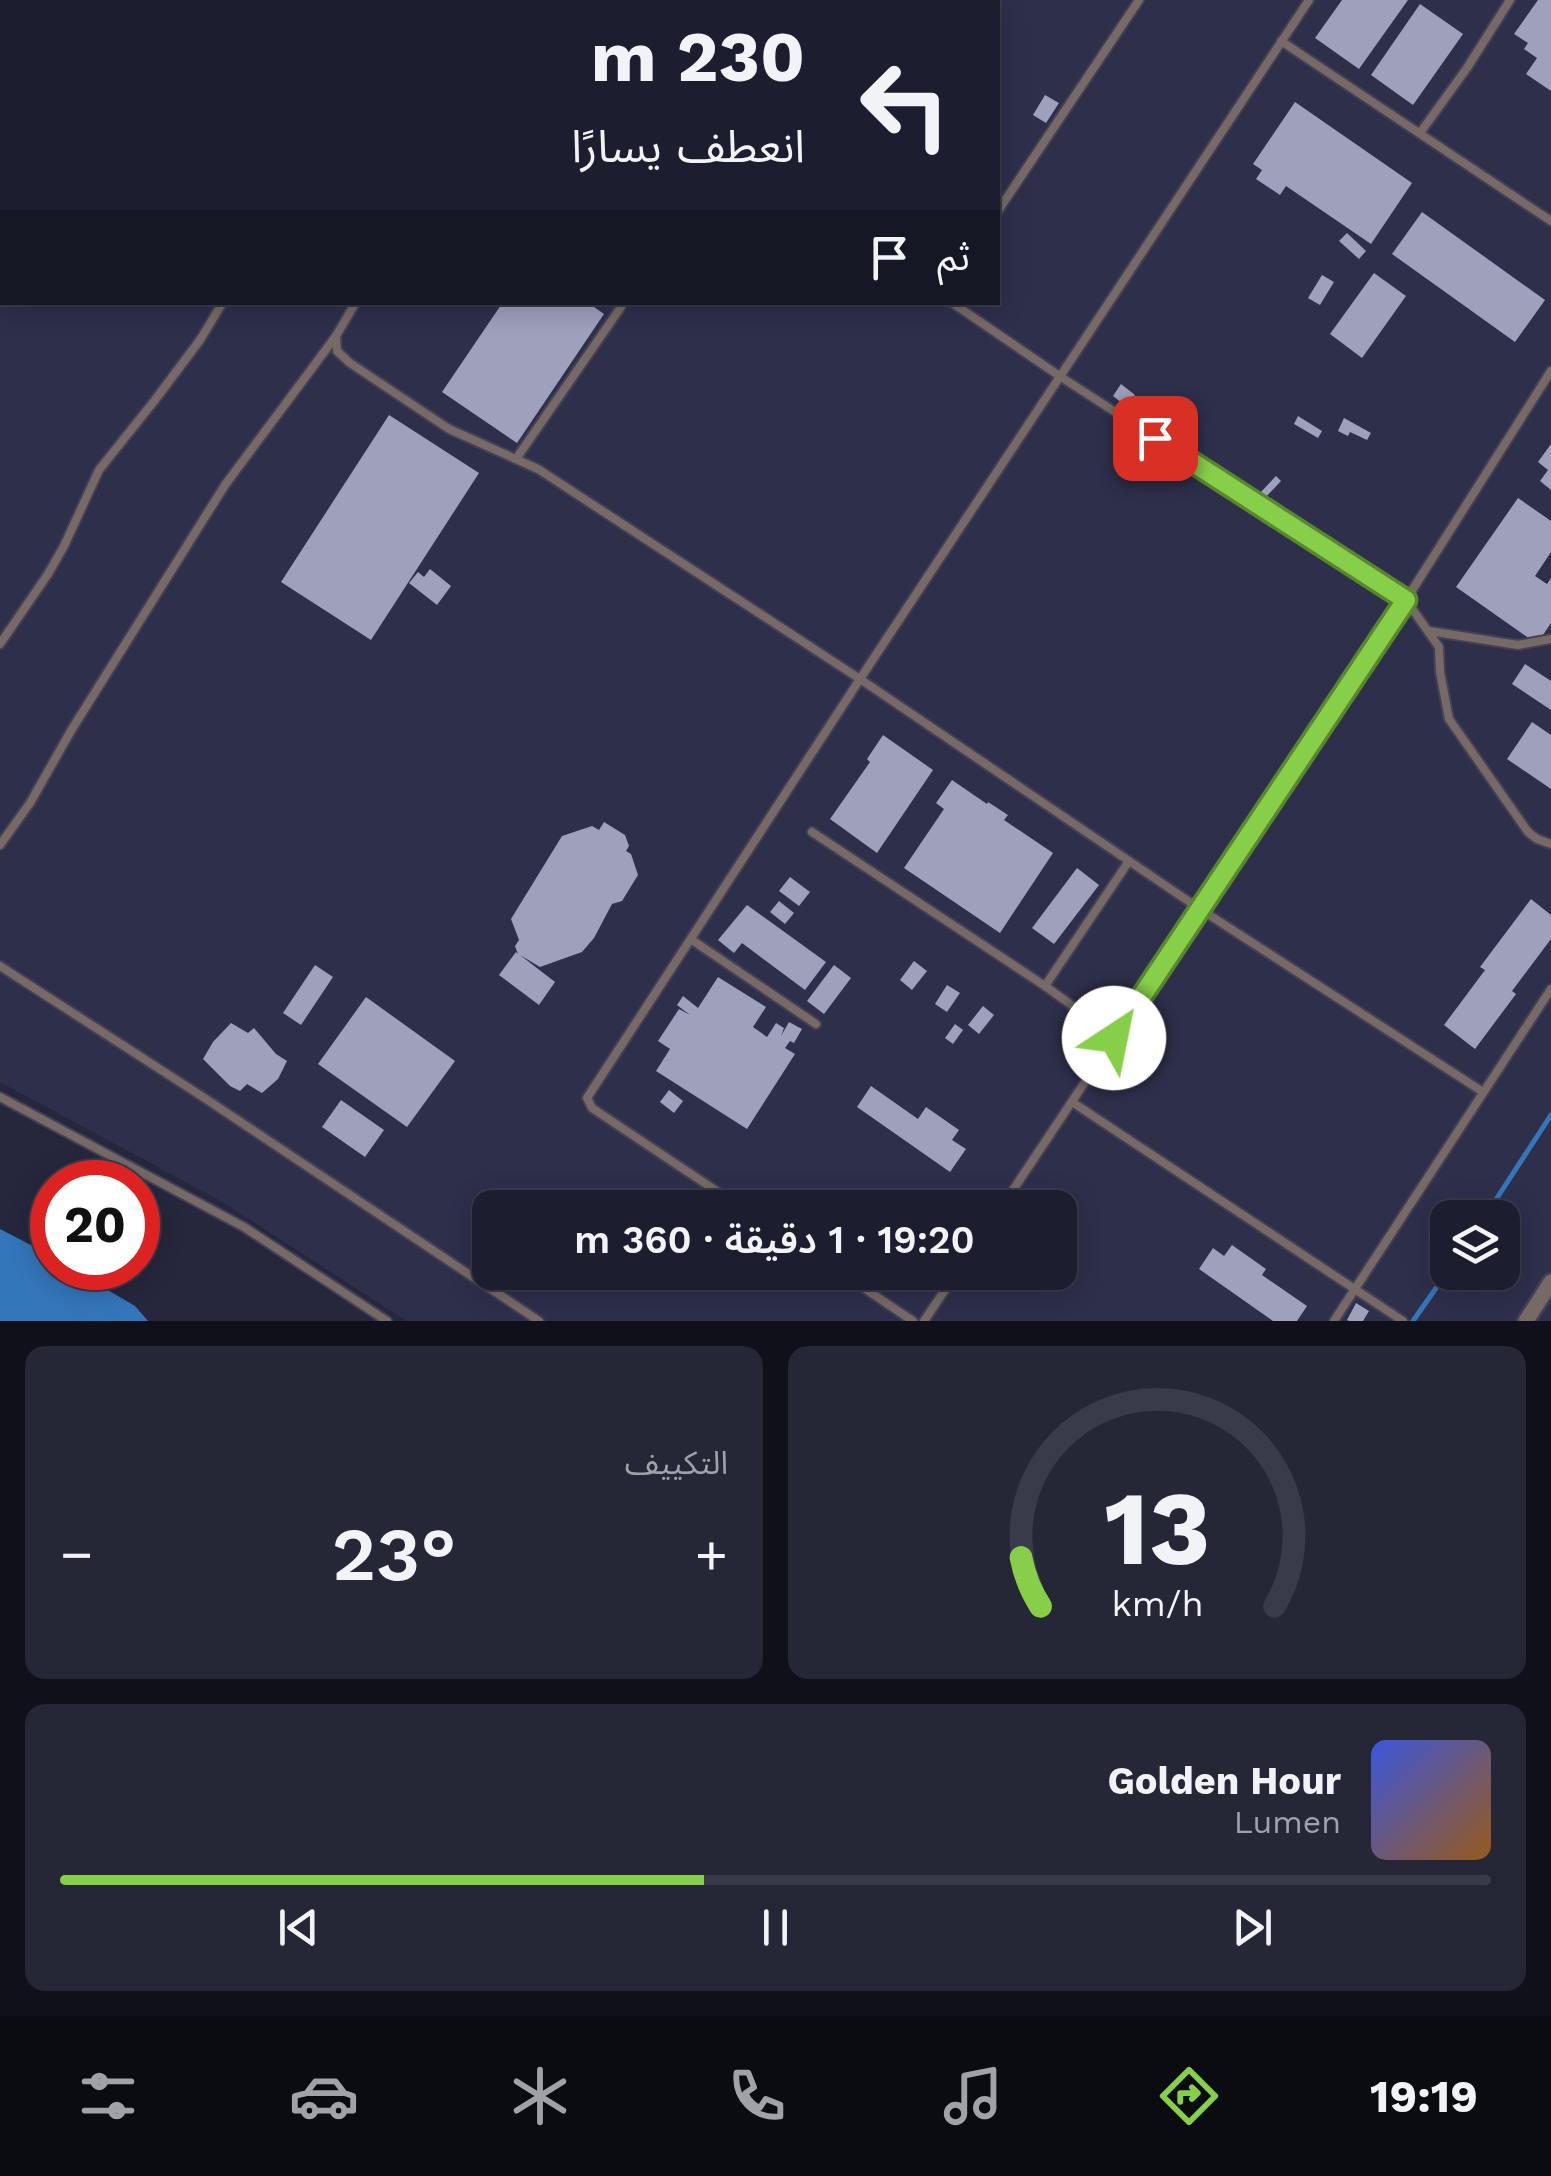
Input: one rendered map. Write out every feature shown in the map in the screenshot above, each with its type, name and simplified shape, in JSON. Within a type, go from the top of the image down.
[{"type":"street","points":[[1526,1321],[1551,1282]]},
{"type":"lane","points":[[1000,208],[1139,0]]},
{"type":"lane","points":[[715,1190],[592,1108],[588,1098],[1309,0]]},
{"type":"lane","points":[[1420,133],[1468,68],[1510,0]]},
{"type":"lane","points":[[1281,41],[1551,221]]},
{"type":"lane","points":[[0,644],[64,546],[99,470],[155,400],[222,305]]},
{"type":"lane","points":[[0,845],[30,803],[225,485],[336,336],[354,305]]},
{"type":"lane","points":[[955,305],[1406,600],[1439,647],[1449,719],[1528,832],[1551,844]]},
{"type":"lane","points":[[516,459],[621,307]]},
{"type":"lane","points":[[336,336],[337,351],[350,363],[449,430],[538,469],[1483,1092]]},
{"type":"lane","points":[[1013,1190],[1406,600],[1551,371]]},
{"type":"lane","points":[[1430,632],[1518,645],[1551,640]]},
{"type":"lane","points":[[812,832],[1088,1017]]},
{"type":"lane","points":[[1045,986],[1129,861]]},
{"type":"lane","points":[[692,940],[816,1024]]},
{"type":"lane","points":[[0,966],[539,1321]]},
{"type":"lane","points":[[1334,1321],[1551,988]]},
{"type":"lane","points":[[0,1097],[244,1228],[387,1321]]},
{"type":"lane","points":[[1072,1102],[1403,1321]]},
{"type":"lane","points":[[867,1290],[914,1321]]},
{"type":"lane","points":[[924,1321],[945,1290]]},
{"type":"shaded area","points":[[1000,0],[1551,0],[1551,1321],[407,1321],[219,1200],[160,1168],[160,1160],[145,1160],[0,1082],[0,305],[1000,305]]},
{"type":"water","points":[[0,1229],[30,1245],[30,1290],[108,1290],[135,1306],[148,1321],[0,1321]]},
{"type":"building","points":[[1342,0],[1408,0],[1359,69],[1315,38]]},
{"type":"building","points":[[1538,0],[1551,0],[1551,91],[1526,74],[1537,58],[1524,49],[1528,43],[1514,34]]},
{"type":"building","points":[[1420,4],[1463,34],[1413,105],[1371,75]]},
{"type":"building","points":[[1045,95],[1059,103],[1046,123],[1033,115]]},
{"type":"building","points":[[1295,102],[1412,183],[1371,244],[1286,186],[1280,195],[1256,179],[1262,170],[1253,164]]},
{"type":"building","points":[[1422,212],[1545,300],[1515,342],[1392,254]]},
{"type":"building","points":[[1347,233],[1366,251],[1359,259],[1339,241]]},
{"type":"building","points":[[1374,273],[1406,296],[1362,358],[1330,334]]},
{"type":"building","points":[[1322,275],[1334,282],[1320,305],[1308,298]]},
{"type":"building","points":[[501,305],[591,305],[604,314],[517,443],[442,392]]},
{"type":"building","points":[[1121,384],[1135,395],[1126,406],[1113,396]]},
{"type":"building","points":[[389,415],[479,473],[371,640],[281,582]]},
{"type":"building","points":[[1298,416],[1322,431],[1318,438],[1294,424]]},
{"type":"building","points":[[1344,418],[1371,433],[1367,440],[1338,431]]},
{"type":"building","points":[[1551,444],[1551,490],[1540,481],[1548,470],[1538,462]]},
{"type":"building","points":[[1276,476],[1281,481],[1264,499],[1259,494]]},
{"type":"building","points":[[1518,498],[1551,521],[1551,552],[1535,576],[1547,584],[1551,578],[1551,623],[1537,644],[1456,587]]},
{"type":"building","points":[[430,569],[451,586],[437,605],[409,583],[418,572],[424,577]]},
{"type":"building","points":[[1525,664],[1551,681],[1551,710],[1512,684]]},
{"type":"building","points":[[1532,722],[1551,735],[1551,789],[1507,759]]},
{"type":"building","points":[[883,735],[933,770],[877,853],[830,819],[870,762],[867,759]]},
{"type":"building","points":[[952,780],[1008,815],[1004,820],[1053,853],[1000,933],[904,868],[944,809],[936,803]]},
{"type":"building","points":[[604,822],[625,835],[629,846],[626,851],[631,854],[638,875],[622,901],[612,904],[582,952],[540,967],[520,955],[555,982],[539,1005],[499,975],[518,954],[515,946],[519,940],[511,919],[562,836],[592,826],[599,830]]},
{"type":"building","points":[[1077,868],[1099,885],[1054,944],[1032,928]]},
{"type":"building","points":[[790,877],[810,892],[799,906],[779,891]]},
{"type":"building","points":[[1531,899],[1551,915],[1551,939],[1475,1049],[1444,1025],[1485,970],[1480,967]]},
{"type":"building","points":[[779,901],[794,913],[785,924],[770,912]]},
{"type":"building","points":[[747,905],[826,962],[805,990],[742,943],[734,953],[718,940]]},
{"type":"building","points":[[914,961],[927,971],[912,990],[900,980]]},
{"type":"building","points":[[315,965],[333,977],[301,1025],[283,1013]]},
{"type":"building","points":[[834,965],[851,978],[824,1014],[807,1001]]},
{"type":"building","points":[[718,977],[766,1007],[753,1027],[767,1037],[776,1023],[784,1028],[781,1036],[789,1022],[802,1029],[794,1043],[790,1041],[785,1048],[795,1054],[747,1129],[656,1071],[670,1049],[658,1041],[679,1009],[690,1015],[677,1005],[683,996],[698,1008]]},
{"type":"building","points":[[947,985],[960,993],[947,1012],[935,1004]]},
{"type":"building","points":[[366,997],[455,1061],[407,1127],[318,1064]]},
{"type":"building","points":[[983,1006],[994,1015],[979,1034],[968,1025]]},
{"type":"building","points":[[231,1023],[248,1033],[254,1028],[287,1061],[278,1079],[262,1093],[247,1084],[240,1091],[230,1086],[203,1059]]},
{"type":"building","points":[[955,1024],[963,1030],[953,1044],[945,1038]]},
{"type":"building","points":[[871,1086],[918,1119],[926,1107],[959,1130],[952,1140],[966,1149],[950,1172],[857,1107]]},
{"type":"building","points":[[669,1090],[683,1101],[674,1113],[660,1102]]},
{"type":"building","points":[[341,1100],[384,1130],[365,1157],[322,1127]]},
{"type":"building","points":[[1232,1245],[1266,1269],[1262,1275],[1307,1306],[1297,1321],[1273,1321],[1199,1269],[1213,1248],[1224,1256]]},
{"type":"building","points":[[1356,1303],[1369,1311],[1363,1321],[1349,1321],[1347,1320]]},
{"type":"waterway","points":[[1496,1200],[1551,1115]]},
{"type":"waterway","points":[[1413,1321],[1435,1290]]},
{"type":"route","points":[[1114,1038],[1406,600],[1155,438]]}]
